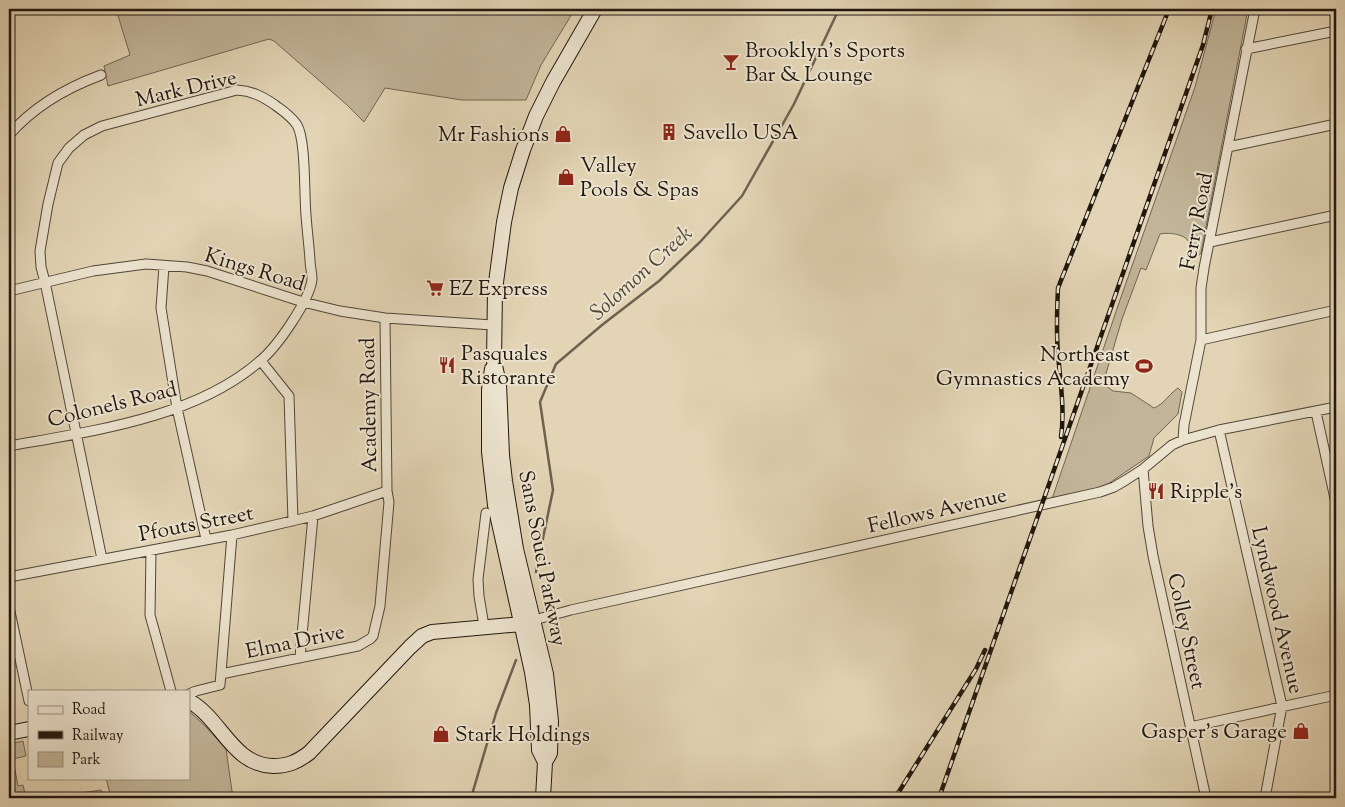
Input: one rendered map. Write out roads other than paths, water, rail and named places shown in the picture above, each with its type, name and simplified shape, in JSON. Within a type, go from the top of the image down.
[{"type":"main road","name":"Sans Souci Parkway","points":[[542,798],[545,762],[539,750],[527,622],[496,505],[490,452],[488,390],[494,361],[493,325],[498,258],[504,222],[523,150],[536,116],[553,82],[595,9]]},
{"type":"main road","points":[[190,702],[202,710],[245,757],[257,763],[270,766],[292,764],[309,754],[422,636],[432,632],[527,622]]},
{"type":"main road","points":[[9,733],[28,729]]},
{"type":"street","name":"Ferry Road","points":[[1183,440],[1184,425],[1201,340],[1201,288],[1254,9]]},
{"type":"street","points":[[1246,50],[1336,31]]},
{"type":"street","points":[[9,135],[26,116],[41,105],[101,74]]},
{"type":"street","name":"Mark Drive","points":[[102,559],[41,267],[40,251],[48,204],[58,163],[68,148],[84,135],[102,126],[237,90],[249,91],[262,96],[290,116],[302,136],[306,215],[312,279],[303,302]]},
{"type":"street","points":[[1228,147],[1336,124]]},
{"type":"street","points":[[1210,242],[1336,215]]},
{"type":"street","name":"Kings Road","points":[[9,291],[93,271],[146,264],[187,267],[207,271],[303,302],[385,318],[493,325]]},
{"type":"street","points":[[164,266],[161,308],[177,408],[206,539]]},
{"type":"street","name":"Colonels Road","points":[[9,446],[76,434],[132,421],[177,408],[223,388],[261,361],[290,326],[303,302]]},
{"type":"street","points":[[1201,340],[1336,310]]},
{"type":"street","name":"Academy Road","points":[[373,636],[380,606],[390,502],[386,491],[385,318]]},
{"type":"street","points":[[261,361],[289,396],[293,521]]},
{"type":"street","name":"Fellows Avenue","points":[[527,622],[571,610],[1100,492],[1114,487],[1143,469],[1172,445],[1183,440],[1219,430],[1336,407]]},
{"type":"street","points":[[1316,412],[1336,503]]},
{"type":"street","name":"Lyndwood Avenue","points":[[1219,430],[1282,706],[1265,798]]},
{"type":"street","name":"Colley Street","points":[[1143,469],[1148,526],[1153,556],[1206,798]]},
{"type":"street","name":"Pfouts Street","points":[[9,577],[232,535],[313,516],[386,491]]},
{"type":"street","points":[[484,626],[478,596],[478,579],[486,513]]},
{"type":"street","points":[[300,657],[313,516]]},
{"type":"street","points":[[190,693],[196,690],[220,685],[232,535]]},
{"type":"street","points":[[151,551],[150,615],[170,690]]},
{"type":"street","points":[[9,608],[28,696]]},
{"type":"street","name":"Elma Drive","points":[[222,674],[358,646],[370,640],[373,636]]},
{"type":"street","points":[[1190,727],[1336,695]]},
{"type":"waterway","name":"Solomon Creek","points":[[536,572],[553,490],[540,402],[556,364],[602,325],[659,281],[700,242],[742,196],[794,104],[839,9]]},
{"type":"waterway","name":"Solomon Creek","points":[[471,798],[496,713],[516,660]]},
{"type":"railway","points":[[1061,437],[1062,406],[1057,337],[1058,288],[1169,9]]},
{"type":"railway","points":[[939,798],[1203,45],[1212,9]]},
{"type":"railway","points":[[895,798],[976,669],[985,650]]},
{"type":"place","name":"Brooklyn’s Sports Bar & Lounge","points":[[731,62]]},
{"type":"place","name":"Savello USA","points":[[669,132]]},
{"type":"place","name":"Mr Fashions","points":[[563,134]]},
{"type":"place","name":"Valley Pools & Spas","points":[[566,177]]},
{"type":"place","name":"EZ Express","points":[[435,288]]},
{"type":"place","name":"Pasquales Ristorante","points":[[447,365]]},
{"type":"place","name":"Northeast Gymnastics Academy","points":[[1144,366]]},
{"type":"place","name":"Ripple's","points":[[1156,491]]},
{"type":"place","name":"Gasper's Garage","points":[[1301,731]]},
{"type":"place","name":"Stark Holdings","points":[[441,734]]}]
